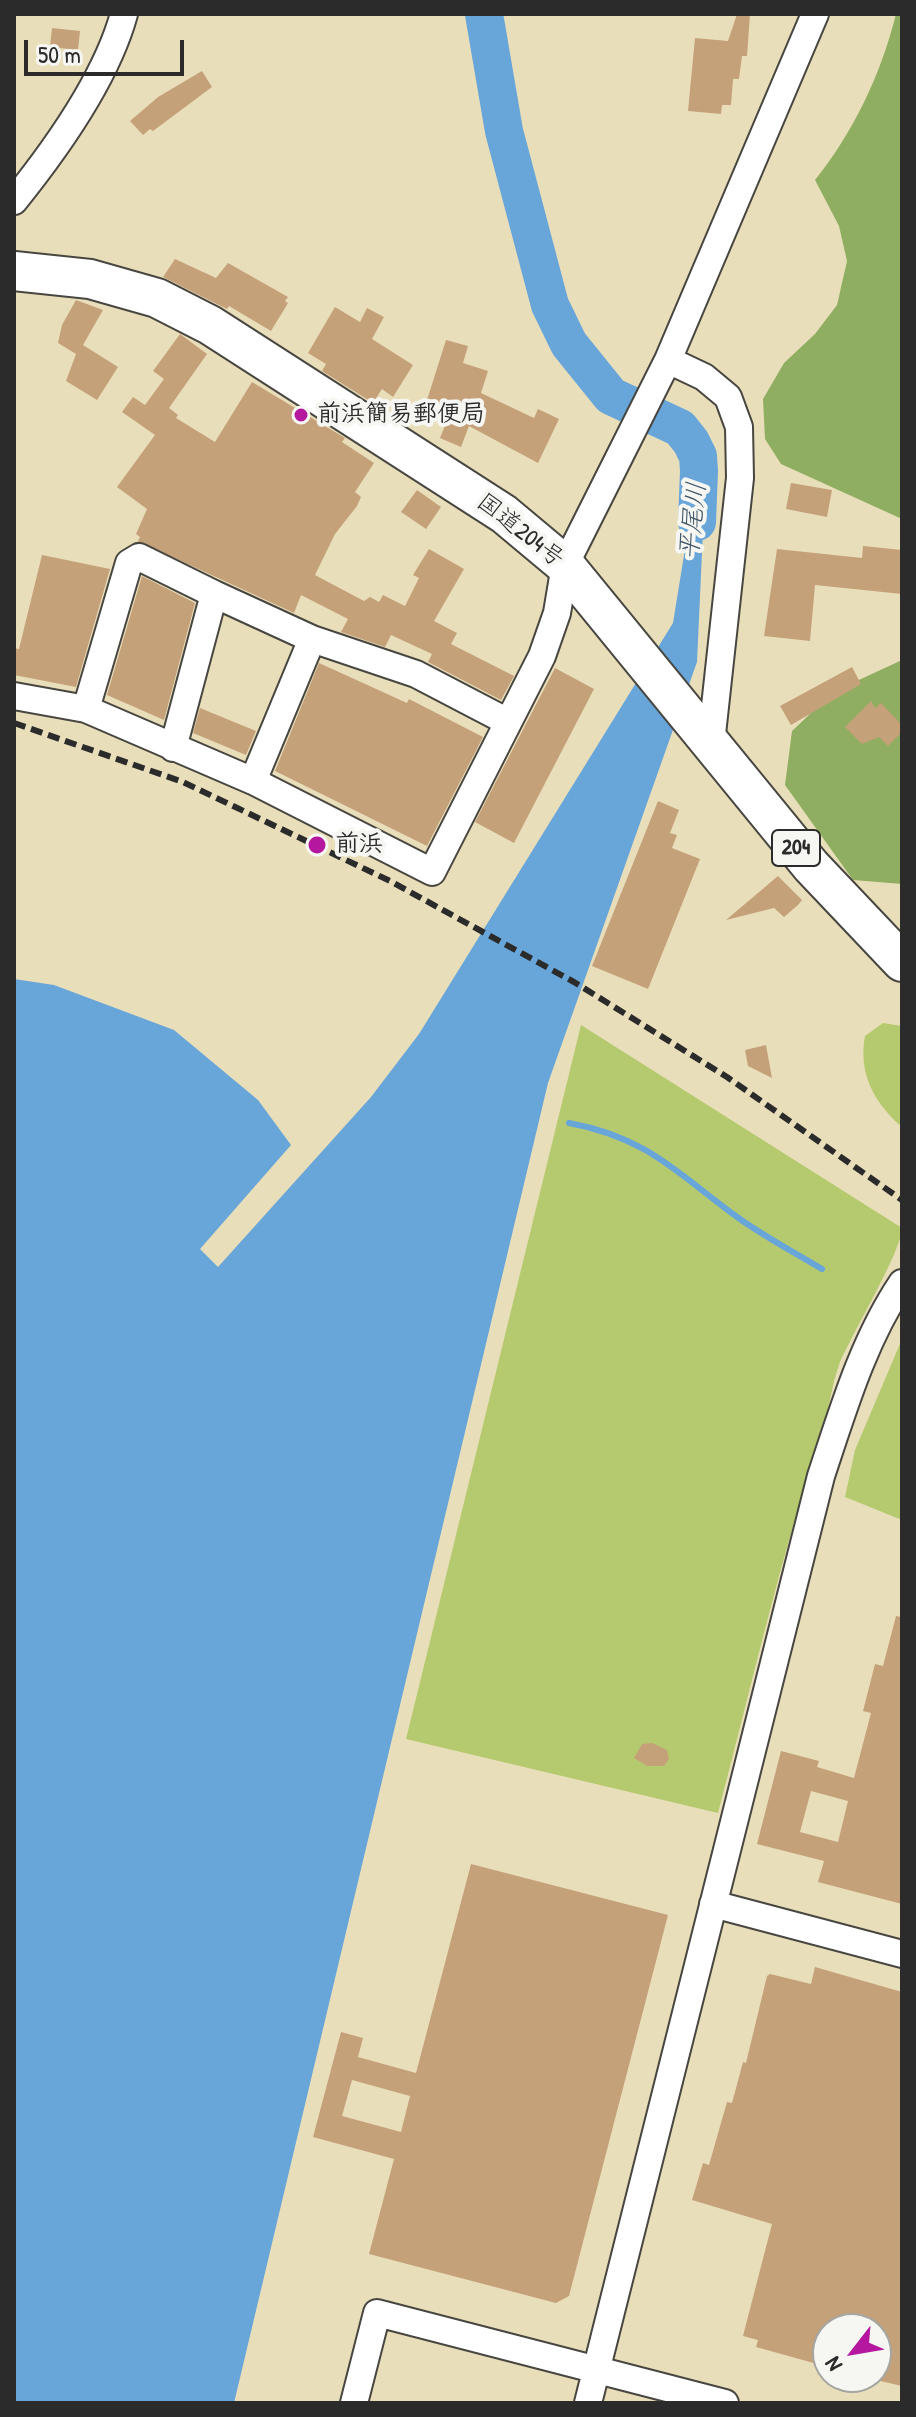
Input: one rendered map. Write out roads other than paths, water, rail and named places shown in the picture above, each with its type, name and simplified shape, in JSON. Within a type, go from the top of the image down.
[{"type":"highway","name":"国道204号","points":[[14,271],[90,279],[157,298],[210,325],[504,514],[565,565],[811,866],[902,962]]},
{"type":"street","points":[[14,201],[48,159],[109,55],[124,14]]},
{"type":"street","points":[[14,696],[86,709],[253,781],[432,872],[542,656],[557,613],[565,565],[639,422],[815,14]]},
{"type":"street","points":[[663,369],[704,377],[728,397],[739,427],[740,478],[704,734]]},
{"type":"street","points":[[86,709],[129,563],[139,557],[312,639],[416,674],[508,722]]},
{"type":"street","points":[[173,748],[214,594]]},
{"type":"street","points":[[253,781],[312,639]]},
{"type":"street","points":[[588,2403],[821,1476],[856,1374],[889,1302],[902,1283]]},
{"type":"street","points":[[713,1904],[902,1954]]},
{"type":"street","points":[[354,2403],[377,2313],[725,2403]]},
{"type":"water","points":[[698,469],[701,470],[704,509],[697,662],[548,1083],[234,2403],[14,2403],[14,979],[54,985],[174,1030],[258,1100],[291,1145],[200,1249],[218,1267],[371,1097],[419,1034],[673,623]]},
{"type":"waterway","name":"平尾川","points":[[484,14],[504,131],[550,305],[569,344],[611,396],[680,428],[691,442],[698,456],[697,522]]},
{"type":"waterway","points":[[569,1123],[619,1137],[639,1147],[676,1170],[744,1222],[822,1269]]},
{"type":"railway","points":[[14,723],[183,782],[390,881],[574,982],[727,1077],[902,1200]]},
{"type":"place","name":"前浜簡易郵便局","points":[[301,415]]},
{"type":"place","name":"前浜","points":[[317,845]]}]
